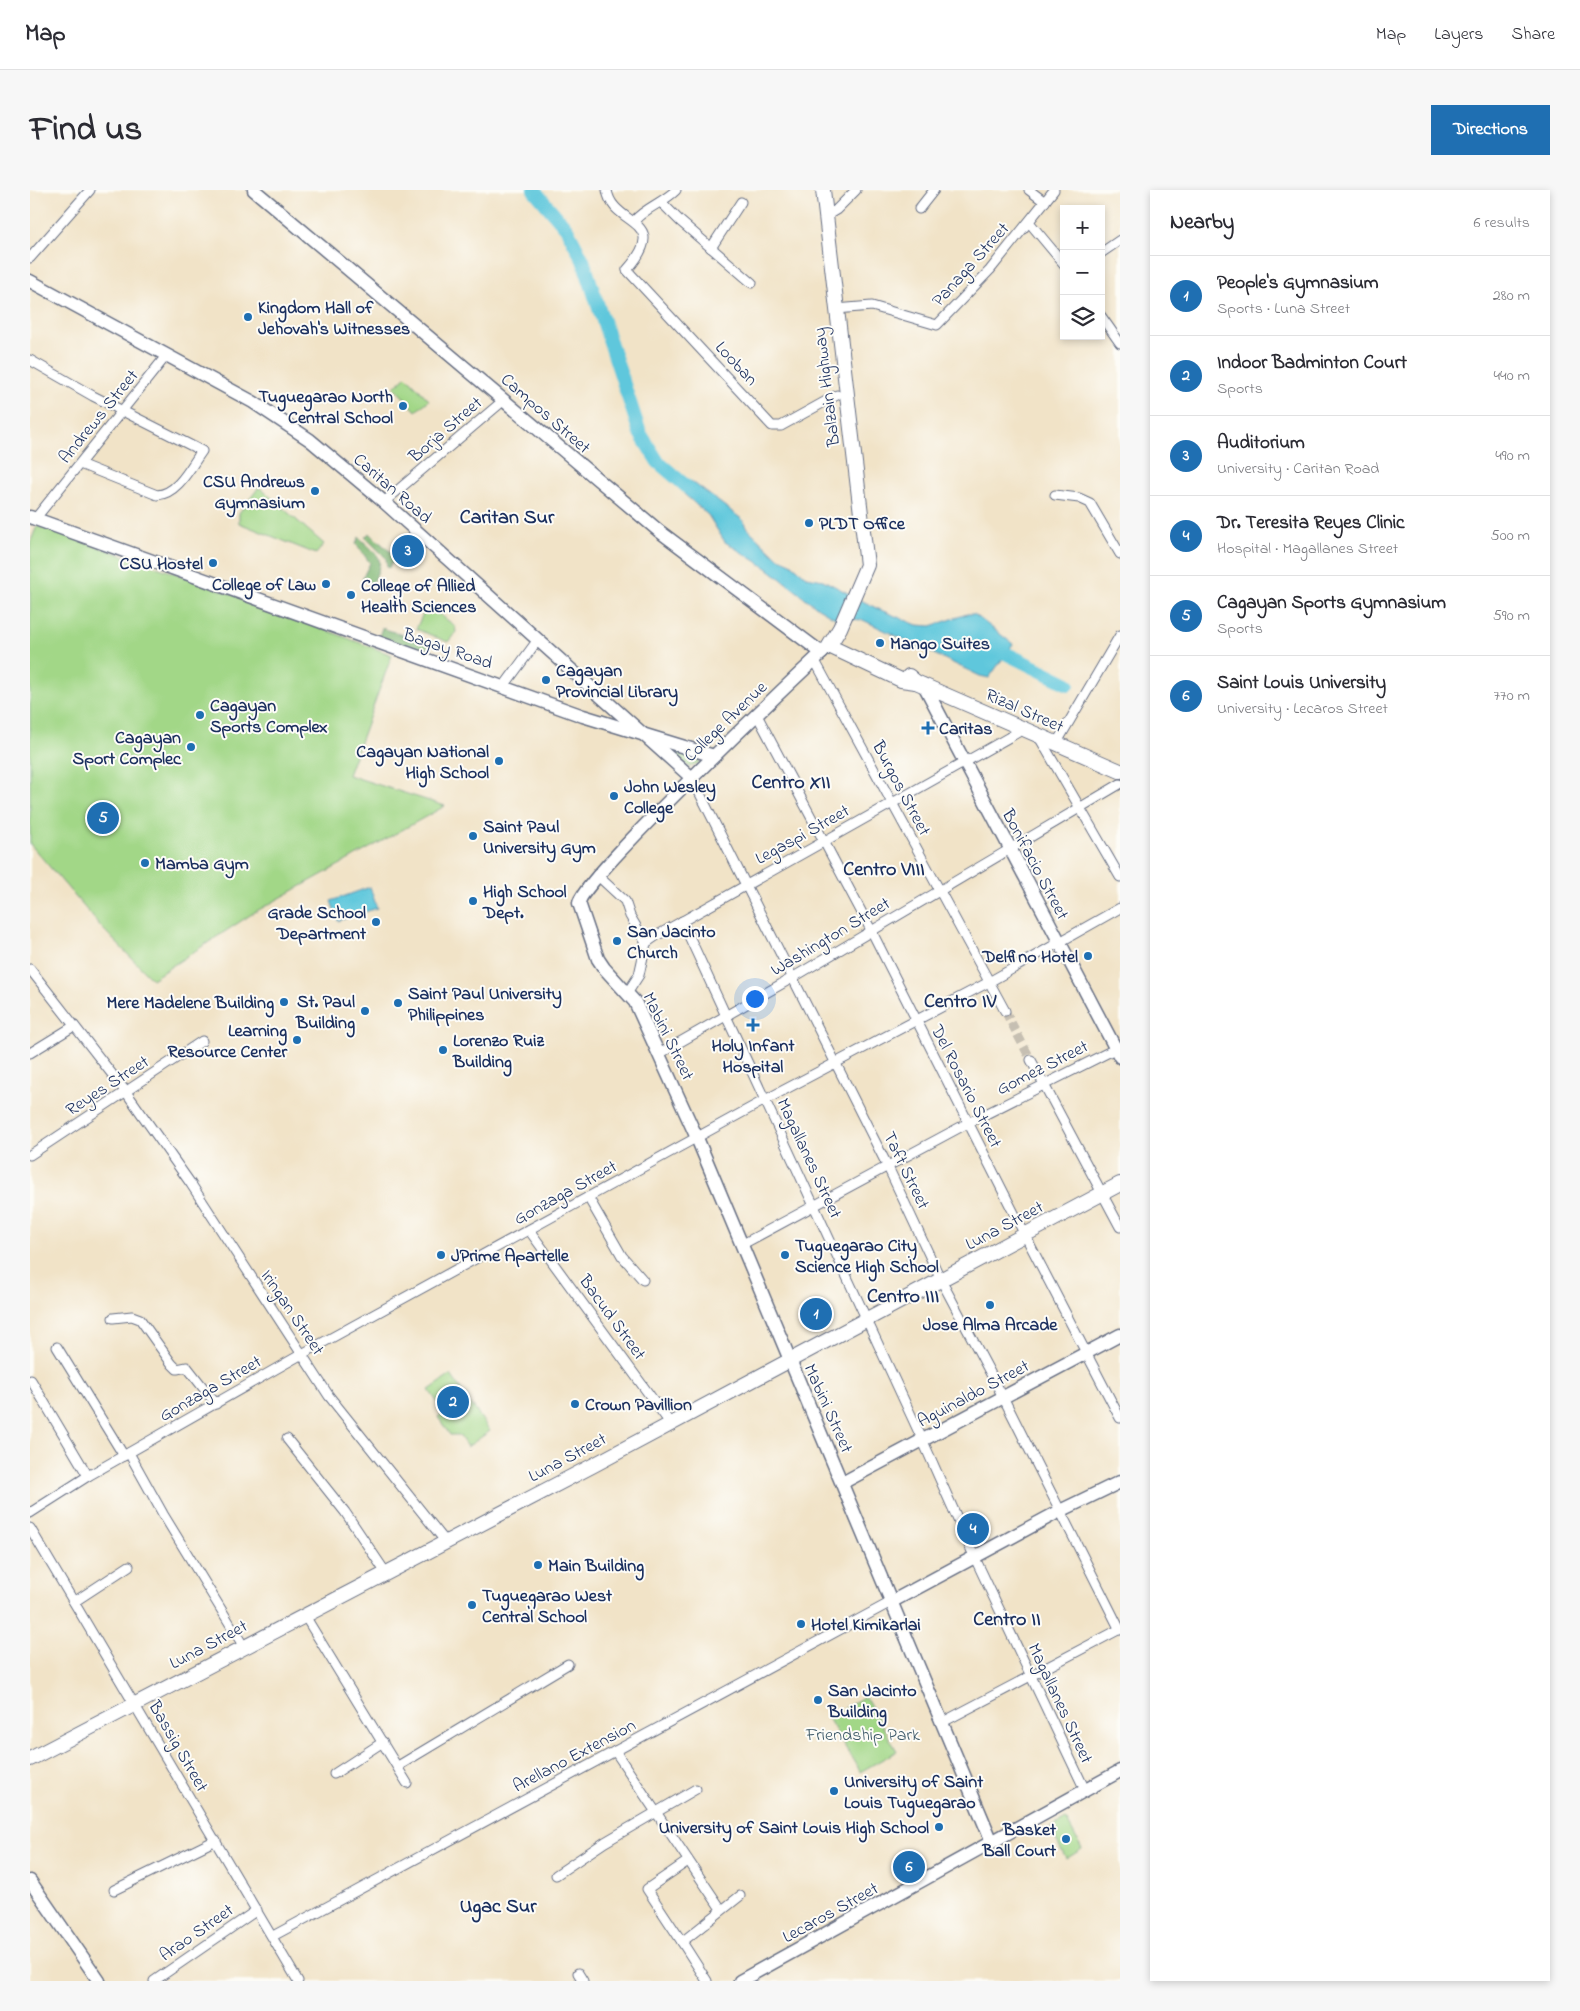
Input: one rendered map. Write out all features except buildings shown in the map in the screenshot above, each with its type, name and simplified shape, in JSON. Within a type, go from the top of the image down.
[{"type":"main road","name":"Balzain Highway","points":[[816,190],[837,395],[861,581]]},
{"type":"main road","name":"Balzain Highway","points":[[823,190],[866,565],[861,581],[828,645]]},
{"type":"main road","name":"Rizal Street","points":[[828,645],[901,680],[920,683],[1022,730],[1120,771]]},
{"type":"main road","name":"Luna Street","points":[[30,1760],[1120,1184]]},
{"type":"street","points":[[30,258],[90,190]]},
{"type":"street","name":"Campos Street","points":[[254,190],[659,531],[828,645]]},
{"type":"street","points":[[607,190],[608,198],[616,209],[634,221],[642,212],[662,202],[676,190]]},
{"type":"street","points":[[826,216],[836,210],[856,190]]},
{"type":"street","points":[[918,209],[934,190]]},
{"type":"street","points":[[1029,190],[1045,202]]},
{"type":"street","name":"Panaga Street","points":[[836,309],[872,306],[937,324],[990,270],[1054,190]]},
{"type":"street","points":[[662,202],[752,284]]},
{"type":"street","points":[[711,248],[741,202]]},
{"type":"street","name":"Looban","points":[[634,221],[639,226],[644,241],[636,260],[627,270],[774,427],[781,426],[837,395]]},
{"type":"street","points":[[1029,222],[1060,259]]},
{"type":"street","points":[[1105,250],[1120,240]]},
{"type":"street","name":"Caritan Road","points":[[30,281],[253,402],[310,440],[384,502],[639,733],[692,778]]},
{"type":"street","points":[[1105,322],[1120,343]]},
{"type":"street","name":"Andrews Street","points":[[33,518],[80,464],[166,356]]},
{"type":"street","points":[[30,360],[202,452],[173,489],[163,495],[158,495],[80,464]]},
{"type":"street","name":"Borja Street","points":[[384,502],[504,400]]},
{"type":"street","points":[[1055,495],[1079,498],[1090,503],[1120,554]]},
{"type":"street","name":"Bagay Road","points":[[33,518],[583,716],[714,756]]},
{"type":"street","points":[[1056,744],[1120,635]]},
{"type":"street","points":[[504,686],[537,641]]},
{"type":"street","name":"College Avenue","points":[[628,992],[604,968],[598,959],[580,903],[580,897],[597,875],[692,778],[828,645]]},
{"type":"street","name":"Burgos Street","points":[[828,645],[891,804],[1005,1012]]},
{"type":"street","name":"Bonifacio Street","points":[[920,683],[1058,943],[1118,1051]]},
{"type":"street","name":"Del Rosario Street","points":[[757,715],[870,930],[1120,1418]]},
{"type":"street","name":"Legaspi Street","points":[[646,943],[745,884],[1022,730]]},
{"type":"street","points":[[1039,737],[1120,877]]},
{"type":"street","name":"Taft Street","points":[[692,778],[888,1167],[941,1280],[1003,1397],[1120,1629]]},
{"type":"street","name":"Washington Street","points":[[659,1054],[792,978],[870,930],[1120,784]]},
{"type":"street","points":[[597,875],[626,901],[630,916],[646,943],[639,975],[628,992]]},
{"type":"street","name":"Gonzaga Street","points":[[30,1513],[88,1476],[302,1354],[765,1100],[989,982],[1120,908]]},
{"type":"street","name":"Magallanes Street","points":[[682,920],[865,1320],[922,1439],[974,1556],[1085,1790]]},
{"type":"street","name":"Iringan Street","points":[[30,969],[126,1092],[191,1184],[329,1396],[445,1541]]},
{"type":"street","name":"Mabini Street","points":[[628,992],[635,1002],[697,1138],[992,1842]]},
{"type":"street","points":[[30,1053],[74,1026]]},
{"type":"street","name":"Reyes Street","points":[[30,1155],[202,1041]]},
{"type":"street","name":"Gomez Street","points":[[741,1244],[968,1123],[1118,1051]]},
{"type":"street","points":[[1031,1060],[1120,1227]]},
{"type":"street","points":[[588,1196],[622,1256],[643,1280]]},
{"type":"street","name":"Bacud Street","points":[[529,1230],[670,1423]]},
{"type":"street","points":[[114,1318],[132,1316],[140,1319],[172,1364],[177,1369],[187,1366],[216,1404]]},
{"type":"street","name":"Aguinaldo Street","points":[[842,1482],[1120,1335]]},
{"type":"street","points":[[57,1347],[244,1647]]},
{"type":"street","points":[[31,1380],[88,1476]]},
{"type":"street","points":[[287,1439],[344,1512],[386,1573]]},
{"type":"street","points":[[890,1602],[974,1556],[1120,1482]]},
{"type":"street","name":"Bassig Street","points":[[30,1528],[298,1981]]},
{"type":"street","points":[[74,1602],[129,1566]]},
{"type":"street","name":"Arellano Extension","points":[[272,1936],[890,1602]]},
{"type":"street","points":[[305,1616],[407,1783]]},
{"type":"street","points":[[941,1723],[1120,1629]]},
{"type":"street","points":[[398,1766],[568,1664]]},
{"type":"street","points":[[334,1774],[383,1742]]},
{"type":"street","points":[[615,1751],[721,1909]]},
{"type":"street","name":"Lecaros Street","points":[[740,1981],[1120,1771]]},
{"type":"street","points":[[556,1875],[605,1842],[696,1789]]},
{"type":"street","points":[[114,1890],[216,1840]]},
{"type":"street","points":[[688,1861],[647,1889],[707,1981]]},
{"type":"street","points":[[30,1881],[99,1981]]},
{"type":"street","points":[[682,1942],[721,1909],[740,1896]]},
{"type":"street","name":"Arao Street","points":[[154,1981],[257,1910]]},
{"type":"green space","points":[[406,376],[429,400],[416,411],[394,387]]},
{"type":"green space","points":[[259,487],[324,544],[316,554],[239,523],[239,513]]},
{"type":"green space","name":"Cagayan Sports Complex","points":[[37,526],[189,578],[392,655],[348,775],[445,806],[255,912],[152,979],[103,929],[30,844],[30,543]]},
{"type":"green space","points":[[369,533],[400,560],[397,563],[391,563],[389,568],[387,567],[386,558],[365,537]]},
{"type":"green space","points":[[359,537],[379,558],[379,568],[372,585],[362,579],[370,563],[356,544]]},
{"type":"green space","points":[[429,606],[455,626],[456,632],[448,642],[416,629],[426,607]]},
{"type":"green space","points":[[382,628],[429,644],[425,652],[379,636]]},
{"type":"green space","points":[[672,750],[699,758],[699,763],[689,767]]},
{"type":"green space","points":[[451,1375],[490,1431],[467,1447],[459,1435],[450,1435],[438,1417],[444,1412],[429,1390]]},
{"type":"green space","name":"Friendship Park","points":[[865,1696],[897,1751],[860,1772],[828,1718]]},
{"type":"green space","name":"Basket Ball Court","points":[[1066,1819],[1082,1849],[1066,1859],[1050,1828]]},
{"type":"water","points":[[691,481],[743,520],[746,527],[777,557],[791,563],[807,577],[823,580],[876,608],[917,625],[931,626],[967,614],[974,614],[1013,644],[989,678],[980,676],[863,620],[835,618],[818,608],[767,568],[725,542],[708,515],[684,494]]},
{"type":"water","points":[[370,887],[377,908],[338,921],[331,901]]},
{"type":"waterway","points":[[534,190],[567,229],[583,260],[640,433],[658,462],[701,499]]},
{"type":"waterway","points":[[991,646],[1068,684]]},
{"type":"tunnel","points":[[1005,1011],[1031,1060]]},
{"type":"place","name":"Kingdom Hall of Jehovah's Witnesses","points":[[248,317]]},
{"type":"place","name":"Tuguegarao North Central School","points":[[403,406]]},
{"type":"place","name":"CSU Andrews Gymnasium","points":[[315,491]]},
{"type":"place","name":"PLDT Office","points":[[809,523]]},
{"type":"place","name":"Auditorium","points":[[408,551]]},
{"type":"place","name":"CSU Hostel","points":[[213,563]]},
{"type":"place","name":"College of Law","points":[[326,584]]},
{"type":"place","name":"College of Allied Health Sciences","points":[[351,595]]},
{"type":"place","name":"Mango Suites","points":[[880,643]]},
{"type":"place","name":"Cagayan Provincial Library","points":[[546,680]]},
{"type":"place","name":"Cagayan Sports Complex","points":[[200,715]]},
{"type":"place","name":"Caritas","points":[[928,728]]},
{"type":"place","name":"Cagayan Sport Complec","points":[[191,747]]},
{"type":"place","name":"Cagayan National High School","points":[[499,761]]},
{"type":"place","name":"John Wesley College","points":[[614,796]]},
{"type":"place","name":"Cagayan Sports Gymnasium","points":[[103,818]]},
{"type":"place","name":"Saint Paul University Gym","points":[[473,836]]},
{"type":"place","name":"Mamba Gym","points":[[145,863]]},
{"type":"place","name":"High School Dept.","points":[[473,901]]},
{"type":"place","name":"Grade School Department","points":[[376,922]]},
{"type":"place","name":"San Jacinto Church","points":[[617,941]]},
{"type":"place","name":"Delfino Hotel","points":[[1088,956]]},
{"type":"place","name":"Mere Madelene Building","points":[[284,1002]]},
{"type":"place","name":"Saint Paul University Philippines","points":[[398,1003]]},
{"type":"place","name":"St. Paul Building","points":[[365,1011]]},
{"type":"place","name":"Holy Infant Hospital","points":[[753,1025]]},
{"type":"place","name":"Learning Resource Center","points":[[297,1040]]},
{"type":"place","name":"Lorenzo Ruiz Building","points":[[443,1050]]},
{"type":"place","name":"JPrime Apartelle","points":[[441,1255]]},
{"type":"place","name":"Tuguegarao City Science High School","points":[[785,1255]]},
{"type":"place","name":"Jose Alma Arcade","points":[[990,1305]]},
{"type":"place","name":"People's Gymnasium","points":[[816,1314]]},
{"type":"place","name":"Indoor Badminton Court","points":[[453,1402]]},
{"type":"place","name":"Crown Pavillion","points":[[575,1404]]},
{"type":"place","name":"Dr. Teresita Reyes Clinic","points":[[973,1529]]},
{"type":"place","name":"Main Building","points":[[538,1565]]},
{"type":"place","name":"Tuguegarao West Central School","points":[[472,1605]]},
{"type":"place","name":"Hotel Kimikarlai","points":[[801,1624]]},
{"type":"place","name":"San Jacinto Building","points":[[818,1700]]},
{"type":"place","name":"University of Saint Louis Tuguegarao","points":[[834,1791]]},
{"type":"place","name":"University of Saint Louis High School","points":[[939,1827]]},
{"type":"place","name":"Basket Ball Court","points":[[1066,1839]]},
{"type":"place","name":"Saint Louis University","points":[[909,1867]]},
{"type":"district","name":"Caritan Sur","points":[[507,516]]},
{"type":"district","name":"Centro XII","points":[[791,781]]},
{"type":"district","name":"Centro VIII","points":[[884,868]]},
{"type":"district","name":"Centro IV","points":[[960,1000]]},
{"type":"district","name":"Centro III","points":[[903,1295]]},
{"type":"district","name":"Centro II","points":[[1007,1618]]},
{"type":"district","name":"Ugac Sur","points":[[498,1905]]}]
